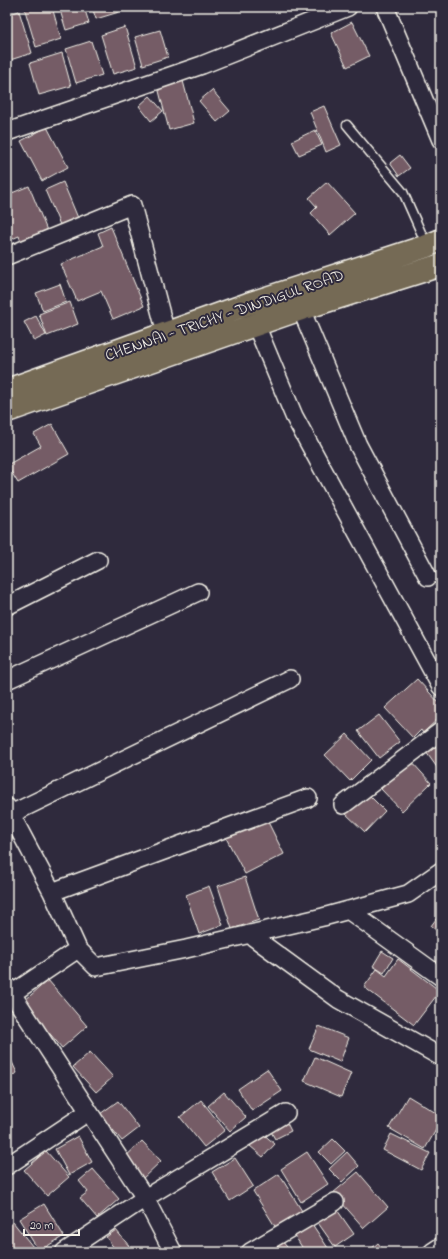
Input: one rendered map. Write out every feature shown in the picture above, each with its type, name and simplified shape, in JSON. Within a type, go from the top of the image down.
[{"type":"highway","name":"CHENNAI - TRICHY - DINDIGUL ROAD","points":[[7,411],[434,243]]},
{"type":"highway","name":"CHENNAI - TRICHY - DINDIGUL ROAD","points":[[7,390],[166,333],[251,314],[301,309],[441,265]]},
{"type":"street","points":[[7,132],[202,65],[348,7]]},
{"type":"street","points":[[385,7],[441,140]]},
{"type":"street","points":[[7,256],[132,205],[166,333]]},
{"type":"street","points":[[301,309],[358,445],[428,577]]},
{"type":"street","points":[[251,314],[294,416],[441,687]]},
{"type":"street","points":[[7,606],[98,560]]},
{"type":"street","points":[[7,680],[198,592]]},
{"type":"street","points":[[290,679],[9,810],[52,892],[78,949],[96,967],[323,917],[408,894],[441,871]]},
{"type":"street","points":[[343,805],[441,731]]},
{"type":"street","points":[[52,892],[308,798]]},
{"type":"street","points":[[348,910],[441,977]]},
{"type":"street","points":[[249,934],[338,999],[441,1057]]},
{"type":"street","points":[[78,949],[9,992],[145,1198],[173,1252]]},
{"type":"street","points":[[7,1166],[88,1112]]},
{"type":"street","points":[[64,1252],[145,1198],[286,1113]]},
{"type":"street","points":[[250,1252],[335,1202]]},
{"type":"street","points":[[432,1252],[441,1246]]},
{"type":"lane","points":[[347,125],[402,192],[434,243]]},
{"type":"building","points":[[24,7],[52,7],[61,39],[36,47]]},
{"type":"building","points":[[59,7],[84,7],[89,23],[66,30]]},
{"type":"building","points":[[92,7],[118,7],[119,12],[96,19]]},
{"type":"building","points":[[19,11],[32,53],[7,61],[7,15]]},
{"type":"building","points":[[352,22],[369,56],[347,67],[331,33]]},
{"type":"building","points":[[125,27],[137,67],[113,74],[101,35]]},
{"type":"building","points":[[160,30],[168,57],[143,65],[135,37]]},
{"type":"building","points":[[91,41],[102,75],[76,83],[66,49]]},
{"type":"building","points":[[62,53],[71,86],[39,95],[30,63]]},
{"type":"building","points":[[183,81],[194,123],[169,130],[158,87]]},
{"type":"building","points":[[212,90],[230,111],[217,122],[199,101]]},
{"type":"building","points":[[150,96],[163,111],[151,121],[139,106]]},
{"type":"building","points":[[324,106],[341,145],[326,152],[310,112]]},
{"type":"building","points":[[47,127],[68,167],[42,181],[21,141]]},
{"type":"building","points":[[315,130],[322,145],[299,155],[292,141]]},
{"type":"building","points":[[400,155],[410,168],[399,176],[390,163]]},
{"type":"building","points":[[63,182],[78,218],[60,225],[45,190]]},
{"type":"building","points":[[327,182],[355,213],[330,235],[311,213],[317,207],[309,198]]},
{"type":"building","points":[[29,186],[48,233],[22,244],[19,236],[7,241],[7,211],[9,209],[7,195]]},
{"type":"building","points":[[111,227],[144,306],[113,319],[101,291],[77,301],[61,264],[103,246],[98,233]]},
{"type":"building","points":[[60,284],[66,302],[43,311],[36,293]]},
{"type":"building","points":[[70,302],[78,324],[47,336],[39,314]]},
{"type":"building","points":[[36,316],[46,335],[34,341],[24,322]]},
{"type":"building","points":[[52,424],[69,454],[18,483],[7,465],[41,446],[34,434]]},
{"type":"building","points":[[417,679],[441,705],[441,716],[423,733],[421,730],[413,738],[385,708]]},
{"type":"building","points":[[379,715],[400,742],[379,758],[358,731]]},
{"type":"building","points":[[347,734],[371,760],[350,781],[325,755]]},
{"type":"building","points":[[441,741],[441,773],[426,752]]},
{"type":"building","points":[[411,761],[431,783],[402,811],[381,789]]},
{"type":"building","points":[[366,792],[385,811],[365,832],[345,813]]},
{"type":"building","points":[[265,816],[284,854],[245,874],[225,836]]},
{"type":"building","points":[[245,877],[259,920],[232,929],[218,886]]},
{"type":"building","points":[[209,886],[223,925],[199,934],[186,895]]},
{"type":"building","points":[[439,915],[441,917],[441,934],[431,926]]},
{"type":"building","points":[[382,951],[393,958],[384,973],[373,966]]},
{"type":"building","points":[[398,959],[440,991],[414,1025],[364,987],[377,969],[386,976]]},
{"type":"building","points":[[48,980],[87,1026],[62,1048],[23,1002]]},
{"type":"building","points":[[319,1026],[349,1038],[340,1062],[309,1049]]},
{"type":"building","points":[[7,1051],[17,1073],[7,1078]]},
{"type":"building","points":[[90,1052],[113,1077],[96,1092],[73,1067]]},
{"type":"building","points":[[315,1057],[351,1073],[341,1097],[304,1081]]},
{"type":"building","points":[[267,1069],[282,1091],[252,1111],[238,1089]]},
{"type":"building","points":[[224,1092],[246,1117],[230,1131],[208,1106]]},
{"type":"building","points":[[408,1096],[441,1116],[441,1121],[425,1149],[389,1128]]},
{"type":"building","points":[[201,1100],[225,1130],[204,1147],[180,1117]]},
{"type":"building","points":[[118,1101],[139,1128],[122,1141],[100,1114]]},
{"type":"building","points":[[285,1119],[291,1131],[275,1139],[269,1128]]},
{"type":"building","points":[[262,1133],[275,1144],[263,1157],[250,1146]]},
{"type":"building","points":[[391,1134],[430,1153],[421,1170],[383,1150]]},
{"type":"building","points":[[78,1136],[92,1162],[69,1175],[55,1149]]},
{"type":"building","points":[[333,1139],[345,1151],[331,1164],[319,1152]]},
{"type":"building","points":[[142,1141],[161,1161],[141,1180],[122,1160]]},
{"type":"building","points":[[46,1151],[69,1177],[47,1196],[24,1170]]},
{"type":"building","points":[[307,1152],[328,1184],[301,1202],[281,1169]]},
{"type":"building","points":[[347,1152],[359,1166],[342,1182],[329,1169]]},
{"type":"building","points":[[235,1158],[253,1186],[230,1201],[212,1172]]},
{"type":"building","points":[[93,1169],[119,1199],[97,1218],[80,1198],[88,1192],[79,1181]]},
{"type":"building","points":[[358,1172],[388,1207],[364,1228],[333,1193]]},
{"type":"building","points":[[279,1174],[302,1211],[276,1228],[253,1191]]},
{"type":"building","points":[[44,1204],[64,1236],[39,1251],[19,1219]]},
{"type":"building","points":[[335,1207],[354,1234],[335,1247],[316,1220]]},
{"type":"building","points":[[13,1222],[37,1252],[7,1252],[7,1227]]},
{"type":"building","points":[[312,1224],[328,1248],[323,1252],[305,1252],[295,1236]]},
{"type":"building","points":[[116,1230],[134,1252],[117,1252],[106,1237]]},
{"type":"building","points":[[282,1241],[291,1252],[268,1252]]},
{"type":"building","points":[[378,1243],[385,1252],[374,1252],[371,1249]]}]
